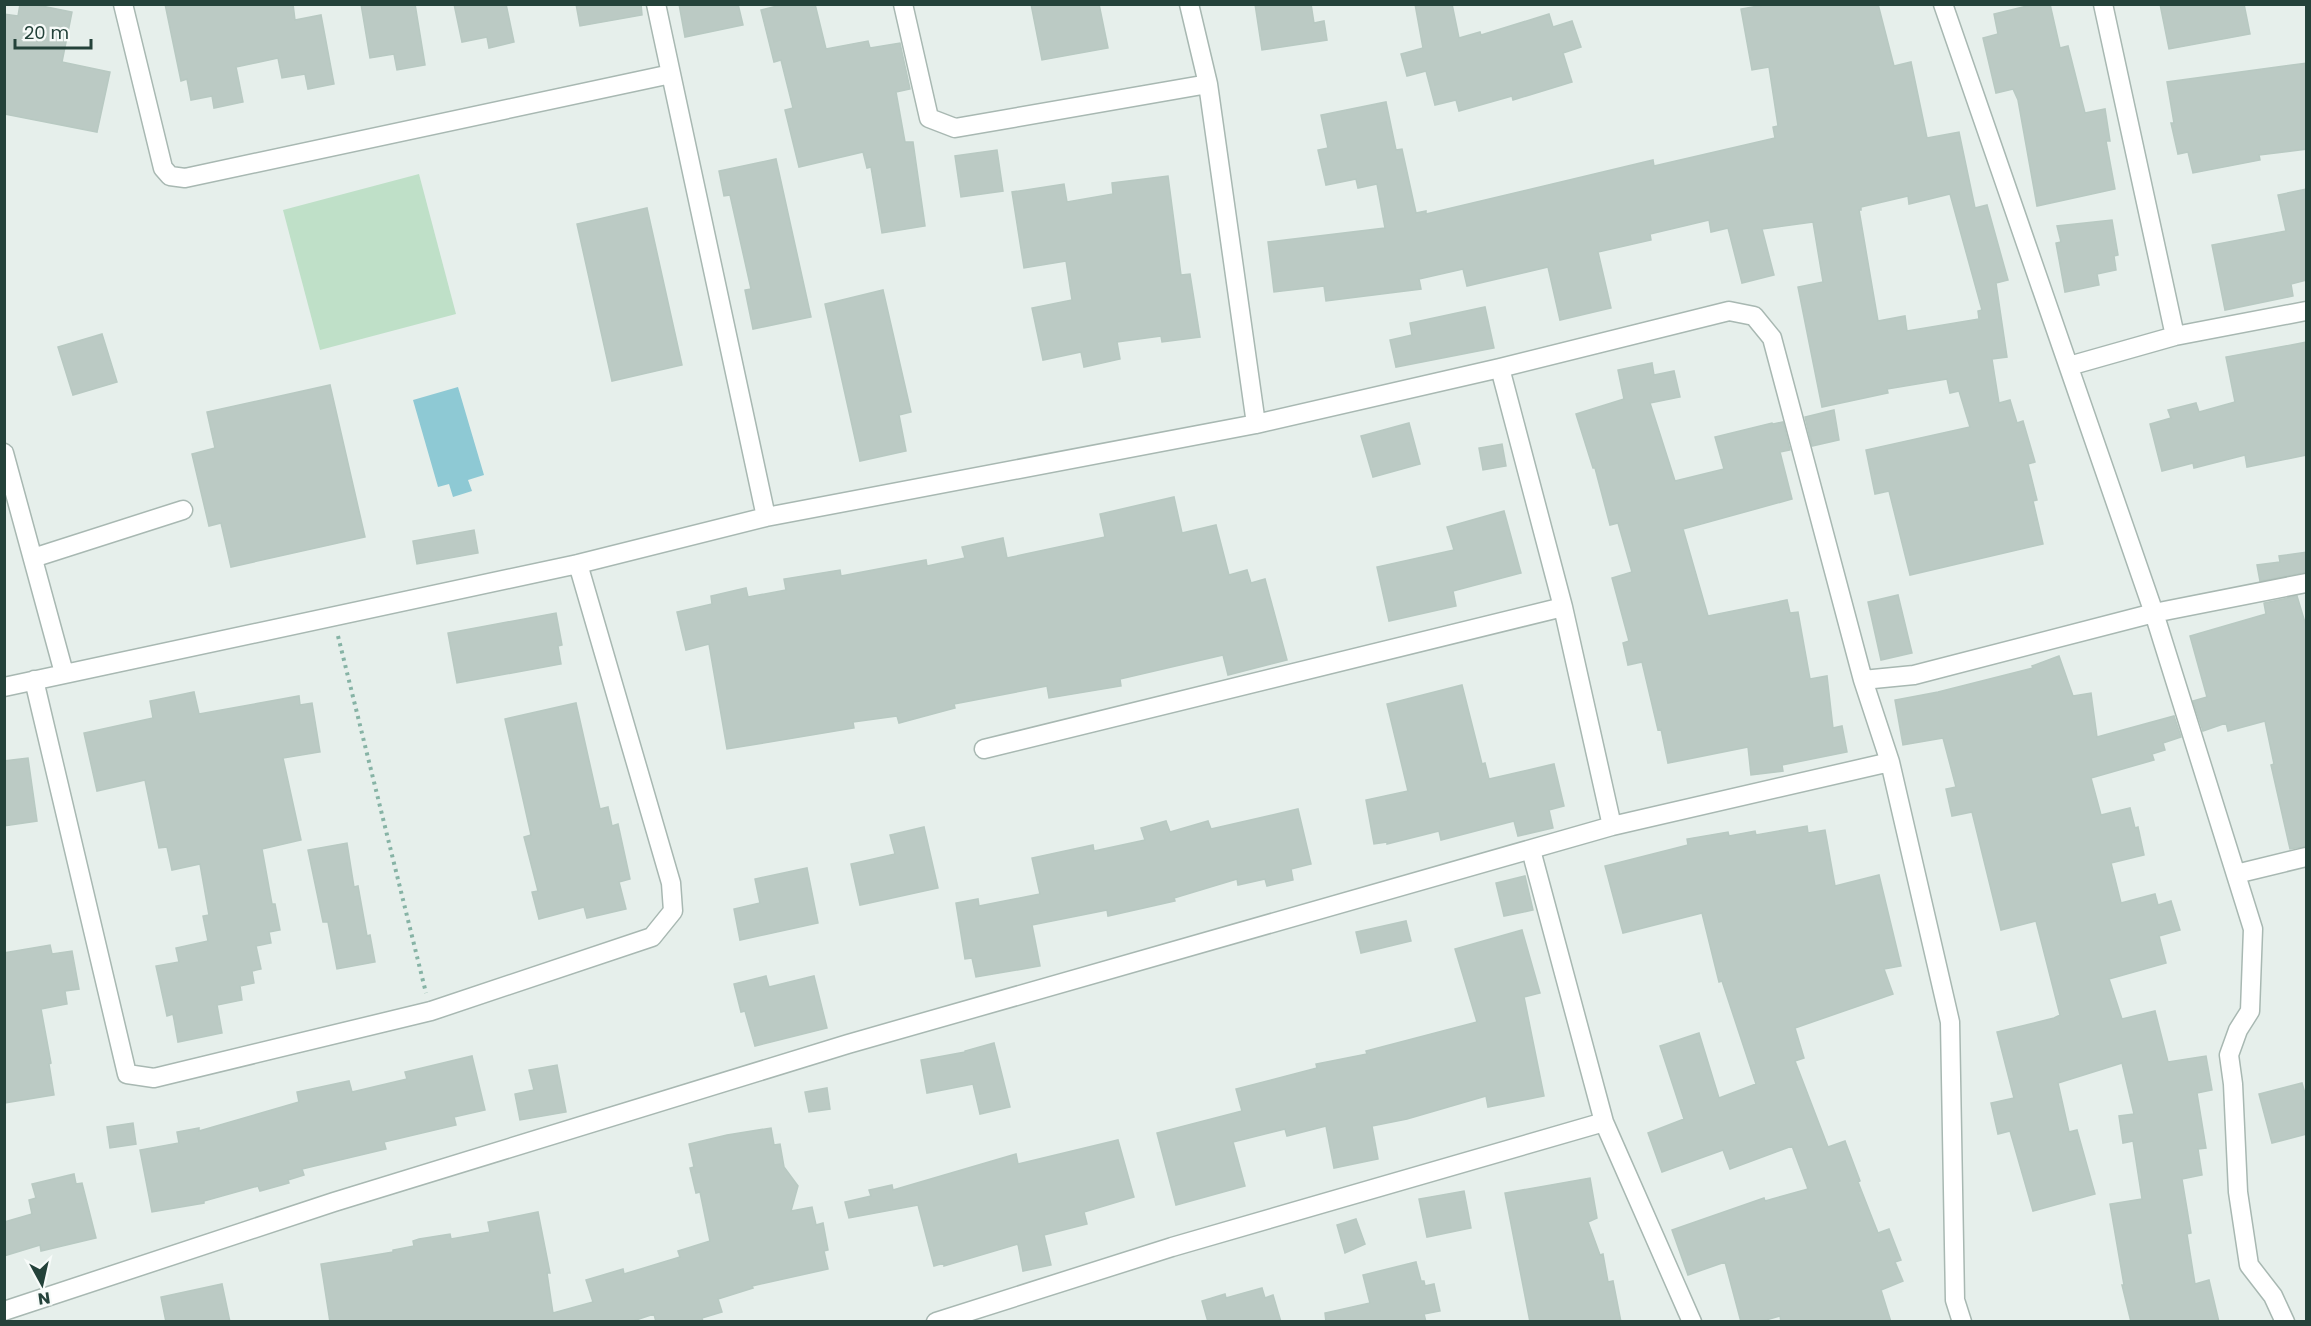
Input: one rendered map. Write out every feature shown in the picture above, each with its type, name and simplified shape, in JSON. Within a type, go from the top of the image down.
[{"type":"street","points":[[123,4],[163,168],[170,176],[185,177],[671,74]]},
{"type":"street","points":[[656,4],[766,517]]},
{"type":"street","points":[[903,4],[929,118],[955,128],[1208,84]]},
{"type":"street","points":[[1189,4],[1208,84],[1256,424]]},
{"type":"street","points":[[1943,4],[2154,613],[2253,929],[2250,1011],[2238,1030],[2229,1055],[2233,1084],[2238,1192],[2249,1265],[2273,1296],[2285,1322]]},
{"type":"street","points":[[2103,4],[2175,336]]},
{"type":"street","points":[[4,687],[578,564],[766,517],[1256,424],[1500,368],[1729,311],[1754,316],[1772,338],[1863,680],[1890,762],[1950,1022],[1955,1300],[1962,1322]]},
{"type":"street","points":[[2069,366],[2175,336],[2307,311]]},
{"type":"street","points":[[1500,368],[1563,607],[1612,825]]},
{"type":"street","points":[[4,453],[64,673]]},
{"type":"street","points":[[33,558],[183,510]]},
{"type":"street","points":[[34,680],[127,1074],[154,1078],[431,1011],[652,937],[672,911],[671,883],[578,564]]},
{"type":"street","points":[[1863,680],[1914,675],[2154,613],[2307,583]]},
{"type":"street","points":[[984,749],[1563,607]]},
{"type":"street","points":[[4,1311],[334,1202],[848,1044],[1612,825],[1890,762]]},
{"type":"street","points":[[1531,850],[1604,1122],[1692,1322]]},
{"type":"street","points":[[2236,874],[2307,857]]},
{"type":"street","points":[[936,1322],[1172,1247],[1604,1122]]},
{"type":"path","points":[[334,617],[431,1011]]},
{"type":"green space","points":[[419,174],[456,314],[320,350],[283,210]]},
{"type":"water","points":[[458,387],[484,475],[468,480],[472,491],[453,497],[449,484],[438,487],[413,400]]},
{"type":"building","points":[[20,4],[32,4],[72,12],[62,62],[110,72],[97,132],[4,114],[4,14],[18,16]]},
{"type":"building","points":[[165,4],[293,4],[295,20],[321,15],[334,84],[308,89],[305,74],[282,78],[278,58],[236,67],[243,102],[214,108],[212,96],[191,100],[187,79],[181,81]]},
{"type":"building","points":[[361,4],[415,4],[425,65],[397,70],[394,54],[370,58]]},
{"type":"building","points":[[454,4],[506,4],[514,42],[489,48],[487,37],[462,42]]},
{"type":"building","points":[[576,4],[641,4],[642,15],[580,26]]},
{"type":"building","points":[[679,4],[738,4],[743,25],[685,37]]},
{"type":"building","points":[[785,4],[815,4],[826,49],[868,41],[870,48],[900,43],[910,89],[896,92],[905,142],[913,142],[925,226],[882,233],[871,167],[867,168],[863,152],[799,167],[785,110],[793,108],[781,60],[774,62],[761,10]]},
{"type":"building","points":[[1031,4],[1099,4],[1108,48],[1042,60]]},
{"type":"building","points":[[1255,4],[1311,4],[1314,23],[1324,21],[1327,40],[1262,50]]},
{"type":"building","points":[[1415,4],[1452,4],[1459,38],[1480,32],[1481,35],[1549,14],[1553,27],[1572,21],[1581,47],[1563,53],[1572,82],[1513,100],[1512,96],[1459,111],[1456,100],[1435,105],[1426,71],[1407,76],[1401,54],[1423,48]]},
{"type":"building","points":[[1769,4],[1878,4],[1894,66],[1911,62],[1927,138],[1959,132],[1975,208],[1987,205],[2008,280],[1996,283],[2007,357],[1992,359],[1999,403],[2010,400],[2017,423],[2023,421],[2035,462],[2028,464],[2037,500],[2033,501],[2043,544],[1910,575],[1889,491],[1875,494],[1866,450],[1970,427],[1959,391],[1950,393],[1947,379],[1887,389],[1888,393],[1822,407],[1798,287],[1823,282],[1813,222],[1762,229],[1774,275],[1742,283],[1728,228],[1711,232],[1709,220],[1650,234],[1651,240],[1598,252],[1611,308],[1560,320],[1548,267],[1467,286],[1463,269],[1419,279],[1421,289],[1326,301],[1324,286],[1274,292],[1268,242],[1385,228],[1377,184],[1358,188],[1356,179],[1326,185],[1318,150],[1328,148],[1321,115],[1386,102],[1396,150],[1402,149],[1416,213],[1426,211],[1426,214],[1653,160],[1654,166],[1775,138],[1773,127],[1778,126],[1769,67],[1752,70],[1741,9]],"holes":[[[1950,194],[1982,310],[1978,311],[1979,319],[1907,331],[1905,316],[1878,321],[1859,210],[1861,207],[1908,196],[1909,204]]]},
{"type":"building","points":[[2035,4],[2050,4],[2060,48],[2068,46],[2085,113],[2105,109],[2110,141],[2106,141],[2115,189],[2037,206],[2018,100],[2013,89],[1996,93],[1983,38],[1998,34],[1994,14]]},
{"type":"building","points":[[2160,4],[2244,4],[2250,34],[2169,49]]},
{"type":"building","points":[[2307,63],[2307,149],[2259,155],[2260,160],[2193,173],[2188,152],[2178,154],[2171,123],[2174,123],[2167,82]]},
{"type":"building","points":[[997,150],[1003,191],[961,197],[955,156]]},
{"type":"building","points":[[776,159],[811,317],[753,329],[745,290],[751,289],[730,195],[724,196],[719,171]]},
{"type":"building","points":[[1168,176],[1181,275],[1190,274],[1200,337],[1162,342],[1161,336],[1117,342],[1120,359],[1084,367],[1081,352],[1043,360],[1032,308],[1072,300],[1066,261],[1024,268],[1012,192],[1064,184],[1067,202],[1113,194],[1112,183]]},
{"type":"building","points":[[2307,189],[2307,280],[2291,284],[2293,296],[2225,310],[2212,245],[2286,231],[2278,195]]},
{"type":"building","points":[[647,208],[682,365],[612,381],[577,224]]},
{"type":"building","points":[[2112,220],[2118,255],[2114,256],[2116,270],[2097,274],[2099,285],[2065,292],[2056,243],[2061,242],[2057,226]]},
{"type":"building","points":[[883,290],[911,412],[899,415],[906,451],[860,461],[825,304]]},
{"type":"building","points":[[1485,307],[1494,348],[1396,367],[1390,340],[1412,335],[1410,323]]},
{"type":"building","points":[[102,334],[117,382],[73,395],[58,347]]},
{"type":"building","points":[[2307,342],[2307,455],[2247,467],[2245,455],[2194,468],[2193,463],[2162,471],[2150,424],[2171,418],[2168,410],[2196,403],[2199,412],[2235,402],[2226,357]]},
{"type":"building","points":[[1652,363],[1654,375],[1674,371],[1680,397],[1650,403],[1675,481],[1724,469],[1715,437],[1783,422],[1790,450],[1780,452],[1792,499],[1683,529],[1708,616],[1787,600],[1790,613],[1798,612],[1810,679],[1827,676],[1833,728],[1842,726],[1847,752],[1782,765],[1783,771],[1751,775],[1748,747],[1668,763],[1642,662],[1628,665],[1623,643],[1629,641],[1612,578],[1632,572],[1618,523],[1610,525],[1595,468],[1593,468],[1576,414],[1624,399],[1618,370]]},
{"type":"building","points":[[330,385],[365,537],[231,567],[221,523],[209,526],[192,454],[215,448],[207,412]]},
{"type":"building","points":[[1834,410],[1839,440],[1812,446],[1805,417]]},
{"type":"building","points":[[1409,423],[1420,464],[1373,477],[1361,436]]},
{"type":"building","points":[[1502,444],[1506,466],[1483,470],[1479,448]]},
{"type":"building","points":[[1174,497],[1182,533],[1216,525],[1229,575],[1247,570],[1251,583],[1265,579],[1287,660],[1228,675],[1223,655],[1120,679],[1121,686],[1049,698],[1047,686],[954,704],[955,708],[899,723],[897,716],[853,722],[854,728],[727,749],[709,644],[686,650],[677,612],[712,604],[711,596],[746,588],[748,597],[786,590],[784,579],[840,570],[841,576],[926,560],[927,566],[965,558],[962,547],[1003,538],[1007,558],[1105,537],[1100,514]]},
{"type":"building","points":[[1504,511],[1521,573],[1453,591],[1456,606],[1389,621],[1377,567],[1454,550],[1447,527]]},
{"type":"building","points":[[474,530],[478,553],[417,564],[413,541]]},
{"type":"building","points":[[2307,552],[2307,572],[2260,581],[2257,565],[2280,562],[2279,556]]},
{"type":"building","points":[[1898,595],[1912,653],[1881,660],[1868,602]]},
{"type":"building","points":[[2297,596],[2307,629],[2307,846],[2290,849],[2271,765],[2274,764],[2265,721],[2228,731],[2226,723],[2203,731],[2193,701],[2207,697],[2190,636],[2266,614],[2264,603]]},
{"type":"building","points":[[556,613],[562,645],[558,646],[561,664],[457,683],[448,633]]},
{"type":"building","points":[[2059,656],[2073,696],[2091,693],[2097,737],[2174,716],[2181,737],[2163,743],[2165,750],[2152,754],[2154,760],[2091,778],[2101,815],[2130,808],[2135,828],[2138,827],[2144,855],[2111,863],[2121,903],[2155,894],[2158,905],[2171,901],[2180,930],[2159,936],[2166,963],[2109,979],[2122,1019],[2155,1011],[2168,1062],[2206,1056],[2212,1090],[2197,1093],[2206,1148],[2198,1149],[2202,1175],[2182,1179],[2191,1233],[2187,1234],[2195,1284],[2209,1280],[2219,1322],[2131,1322],[2122,1285],[2124,1285],[2110,1204],[2142,1199],[2133,1141],[2123,1143],[2119,1116],[2134,1114],[2122,1063],[2058,1083],[2069,1132],[2077,1130],[2095,1194],[2033,1211],[2010,1131],[1998,1134],[1991,1103],[2014,1098],[1997,1032],[2060,1015],[2036,921],[2001,930],[1972,812],[1952,816],[1946,789],[1956,787],[1943,738],[1903,745],[1895,700],[1938,692],[2033,668],[2032,666]]},
{"type":"building","points":[[1462,685],[1482,764],[1485,763],[1489,779],[1554,764],[1564,806],[1549,810],[1553,828],[1518,836],[1514,821],[1441,840],[1439,831],[1387,844],[1387,842],[1374,844],[1366,800],[1408,791],[1387,704]]},
{"type":"building","points":[[194,692],[199,714],[299,696],[300,705],[312,703],[320,752],[283,758],[301,840],[262,849],[272,904],[275,904],[280,930],[269,932],[271,943],[256,946],[261,969],[252,971],[254,983],[240,986],[242,1000],[217,1005],[222,1033],[178,1042],[173,1014],[167,1016],[156,966],[179,962],[176,948],[208,941],[203,916],[209,915],[200,864],[172,870],[167,847],[159,848],[145,780],[97,791],[84,733],[153,718],[150,701]]},
{"type":"building","points":[[576,703],[600,809],[608,807],[612,826],[618,824],[630,879],[619,882],[626,909],[587,918],[584,907],[539,919],[532,892],[538,891],[524,837],[531,835],[505,719]]},
{"type":"building","points":[[28,758],[37,821],[4,826],[4,761]]},
{"type":"building","points":[[1298,809],[1311,864],[1291,869],[1293,880],[1267,886],[1265,879],[1238,885],[1237,879],[1174,898],[1175,901],[1108,916],[1107,910],[1032,925],[1040,966],[976,977],[972,958],[965,959],[956,903],[978,899],[979,906],[1040,894],[1032,858],[1093,845],[1094,851],[1145,840],[1141,828],[1166,821],[1170,832],[1208,821],[1211,829]]},
{"type":"building","points":[[1807,826],[1808,833],[1825,830],[1835,886],[1879,875],[1901,966],[1884,969],[1893,994],[1795,1028],[1804,1058],[1795,1061],[1828,1147],[1845,1141],[1878,1233],[1889,1229],[1901,1260],[1895,1262],[1903,1281],[1881,1290],[1891,1322],[1781,1322],[1780,1316],[1759,1322],[1741,1322],[1725,1262],[1688,1275],[1672,1230],[1764,1198],[1765,1201],[1808,1189],[1792,1146],[1730,1169],[1723,1150],[1662,1172],[1648,1133],[1684,1119],[1660,1046],[1699,1033],[1719,1098],[1756,1084],[1722,981],[1719,982],[1702,913],[1623,933],[1605,866],[1688,845],[1687,839],[1728,832],[1729,836],[1755,831],[1756,835]]},
{"type":"building","points":[[924,827],[938,888],[860,905],[851,864],[895,854],[890,835]]},
{"type":"building","points":[[347,843],[354,887],[358,886],[367,936],[370,935],[375,962],[337,969],[328,922],[323,922],[308,850]]},
{"type":"building","points":[[807,868],[818,923],[740,940],[734,909],[760,903],[755,879]]},
{"type":"building","points":[[1525,876],[1533,910],[1504,916],[1496,883]]},
{"type":"building","points":[[1406,921],[1411,941],[1361,953],[1356,932]]},
{"type":"building","points":[[1522,930],[1540,993],[1524,997],[1544,1096],[1488,1107],[1486,1096],[1407,1119],[1372,1126],[1378,1159],[1334,1168],[1326,1126],[1287,1136],[1285,1129],[1233,1142],[1245,1186],[1176,1205],[1157,1133],[1242,1111],[1236,1089],[1317,1068],[1316,1064],[1367,1054],[1366,1051],[1477,1022],[1455,949]]},
{"type":"building","points":[[50,945],[52,954],[72,951],[79,989],[65,991],[67,1004],[41,1009],[51,1063],[49,1064],[54,1095],[4,1103],[4,953]]},
{"type":"building","points":[[766,976],[769,987],[814,976],[827,1028],[755,1046],[745,1011],[741,1012],[734,984]]},
{"type":"building","points":[[994,1043],[1010,1107],[980,1114],[973,1084],[927,1093],[921,1060],[965,1052]]},
{"type":"building","points":[[472,1056],[485,1110],[454,1117],[456,1125],[384,1142],[386,1149],[302,1169],[304,1175],[288,1180],[289,1183],[260,1191],[258,1186],[204,1201],[204,1203],[152,1212],[140,1150],[179,1143],[177,1132],[199,1128],[199,1131],[299,1102],[297,1092],[349,1081],[352,1092],[407,1079],[405,1072]]},
{"type":"building","points":[[557,1065],[566,1112],[520,1120],[515,1094],[534,1090],[529,1070]]},
{"type":"building","points":[[2302,1083],[2307,1100],[2307,1134],[2272,1143],[2259,1094]]},
{"type":"building","points":[[827,1088],[830,1109],[809,1112],[805,1092]]},
{"type":"building","points":[[133,1123],[136,1144],[110,1148],[107,1127]]},
{"type":"building","points":[[771,1128],[774,1145],[780,1144],[784,1167],[798,1186],[791,1211],[812,1207],[816,1225],[823,1223],[828,1250],[824,1251],[828,1269],[752,1286],[753,1288],[718,1299],[722,1312],[702,1318],[703,1322],[656,1322],[654,1314],[630,1322],[330,1322],[321,1264],[393,1252],[393,1250],[414,1246],[413,1241],[419,1239],[450,1234],[451,1239],[490,1232],[488,1222],[538,1212],[550,1273],[547,1273],[553,1313],[593,1302],[586,1280],[623,1269],[624,1274],[680,1257],[678,1251],[710,1241],[700,1192],[696,1193],[690,1168],[694,1167],[689,1144]]},
{"type":"building","points":[[1118,1140],[1134,1197],[1084,1212],[1087,1224],[1044,1235],[1051,1265],[1023,1271],[1018,1244],[944,1266],[944,1263],[934,1266],[918,1205],[849,1218],[845,1202],[871,1196],[869,1190],[892,1185],[893,1190],[1016,1154],[1018,1164]]},
{"type":"building","points":[[74,1174],[76,1184],[82,1183],[96,1238],[41,1251],[40,1245],[4,1256],[4,1222],[32,1214],[29,1200],[36,1198],[32,1184]]},
{"type":"building","points":[[1590,1178],[1597,1218],[1588,1222],[1600,1255],[1603,1254],[1608,1282],[1613,1281],[1621,1322],[1530,1322],[1505,1193]]},
{"type":"building","points":[[1464,1191],[1471,1228],[1427,1237],[1419,1199]]},
{"type":"building","points":[[1356,1219],[1365,1244],[1345,1253],[1337,1225]]},
{"type":"building","points":[[1416,1262],[1421,1281],[1424,1281],[1425,1286],[1434,1284],[1440,1311],[1424,1314],[1426,1322],[1326,1322],[1325,1313],[1370,1303],[1363,1275]]},
{"type":"building","points":[[222,1284],[230,1322],[166,1322],[161,1297]]},
{"type":"building","points":[[1262,1288],[1265,1298],[1273,1295],[1281,1322],[1208,1322],[1202,1301],[1225,1294],[1226,1298]]}]
